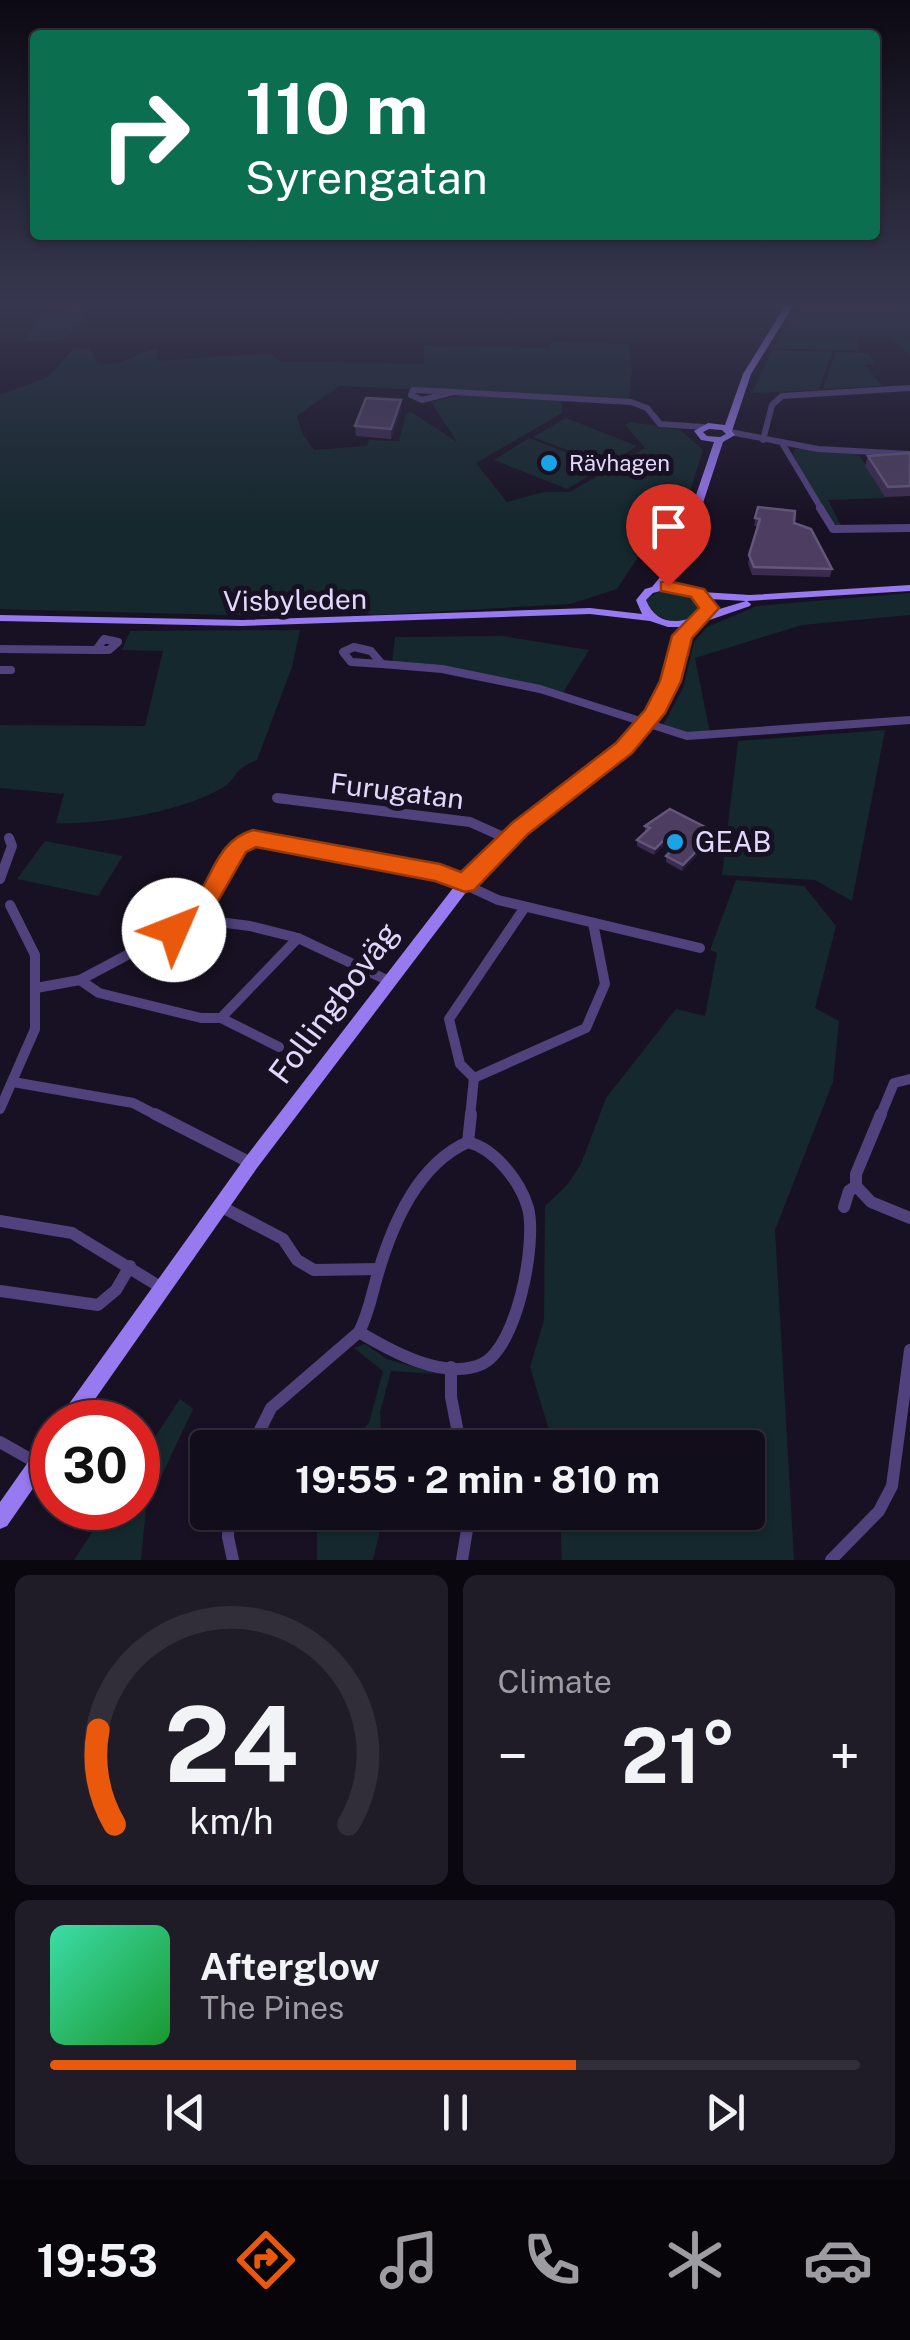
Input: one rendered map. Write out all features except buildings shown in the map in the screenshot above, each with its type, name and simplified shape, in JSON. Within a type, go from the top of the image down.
[{"type":"main road","points":[[676,654],[669,635],[641,606],[678,561],[744,379]]},
{"type":"main road","points":[[703,431],[736,403]]},
{"type":"main road","points":[[703,431],[725,436]]},
{"type":"main road","points":[[703,431],[714,462]]},
{"type":"main road","points":[[678,561],[680,573],[709,606],[705,617]]},
{"type":"main road","points":[[651,591],[676,586],[698,593],[792,596],[910,588]]},
{"type":"main road","name":"Visbyleden","points":[[590,610],[651,591]]},
{"type":"main road","points":[[693,623],[792,596]]},
{"type":"main road","name":"Visbyleden","points":[[0,618],[321,622],[590,610],[693,623]]},
{"type":"main road","name":"Follingboväg","points":[[83,1400],[250,1163],[465,883],[508,839],[616,755],[646,725],[666,690],[682,636],[693,623]]},
{"type":"main road","points":[[0,1519],[30,1477]]},
{"type":"street","points":[[760,440],[772,405],[782,396],[910,388]]},
{"type":"street","points":[[454,392],[422,400],[412,396],[413,390],[454,392],[631,402],[647,408],[657,423],[703,431]]},
{"type":"street","points":[[725,436],[882,456],[910,454]]},
{"type":"street","points":[[782,442],[833,529],[910,528]]},
{"type":"street","points":[[0,649],[96,650]]},
{"type":"street","points":[[382,665],[442,669],[540,689],[675,734],[699,736],[910,720]]},
{"type":"street","points":[[0,670],[11,670]]},
{"type":"street","name":"Furugatan","points":[[276,798],[470,822],[508,839]]},
{"type":"street","points":[[0,880],[12,846],[9,838]]},
{"type":"street","points":[[36,988],[80,980],[195,919],[238,846],[253,838],[440,873],[498,900],[700,948]]},
{"type":"street","points":[[0,1109],[35,1030],[35,956],[10,904]]},
{"type":"street","points":[[474,1078],[460,1064],[449,1019],[526,906]]},
{"type":"street","points":[[195,919],[298,938],[389,981]]},
{"type":"street","points":[[474,1078],[586,1028],[605,984],[593,923]]},
{"type":"street","points":[[221,1018],[298,938]]},
{"type":"street","points":[[80,980],[99,992],[201,1018],[221,1018],[279,1048]]},
{"type":"street","points":[[468,1142],[474,1078]]},
{"type":"street","points":[[910,1079],[894,1083],[856,1174],[856,1186],[871,1202],[910,1218]]},
{"type":"street","points":[[13,1082],[133,1103],[250,1163]]},
{"type":"street","points":[[262,1430],[281,1398],[359,1332],[379,1270],[424,1176],[454,1146],[468,1142],[481,1145],[518,1185],[530,1209],[532,1236],[512,1325],[497,1352],[487,1362],[465,1370],[451,1368],[389,1351],[359,1332]]},
{"type":"street","points":[[844,1208],[849,1192],[856,1186]]},
{"type":"street","points":[[219,1206],[283,1239],[296,1260],[314,1270],[379,1270]]},
{"type":"street","points":[[0,1221],[72,1233],[162,1288]]},
{"type":"street","points":[[0,1291],[98,1305],[116,1290],[130,1266]]},
{"type":"street","points":[[832,1560],[880,1511],[892,1486],[910,1350]]},
{"type":"street","points":[[451,1368],[451,1397],[457,1430]]},
{"type":"street","points":[[0,1442],[30,1460]]},
{"type":"street","points":[[228,1530],[233,1560]]},
{"type":"street","points":[[462,1560],[467,1530]]},
{"type":"green space","points":[[43,379],[631,379],[629,399],[339,386],[297,416],[303,435],[314,450],[367,446],[369,440],[399,441],[406,414],[411,412],[457,442],[431,402],[462,395],[561,401],[562,413],[476,463],[507,502],[543,492],[570,492],[645,448],[625,425],[631,422],[680,430],[703,450],[677,533],[640,554],[617,589],[570,604],[375,615],[303,604],[266,616],[0,609],[0,395]]},
{"type":"green space","points":[[759,379],[823,379],[819,390],[752,393]]},
{"type":"green space","points":[[827,379],[876,379],[882,386],[823,389]]},
{"type":"green space","points":[[566,418],[637,446],[607,465],[533,437]]},
{"type":"green space","name":"Rävhagen","points":[[529,438],[604,467],[567,489],[494,460]]},
{"type":"green space","points":[[795,449],[859,455],[886,498],[828,500],[844,531],[820,507],[793,454]]},
{"type":"green space","points":[[661,590],[696,595],[703,602],[703,613],[672,621],[645,604]]},
{"type":"green space","points":[[910,593],[910,615],[802,625],[695,658],[710,733],[679,733],[663,725],[683,688],[694,642],[707,627],[757,606]]},
{"type":"green space","points":[[300,630],[292,667],[257,760],[243,767],[222,788],[164,810],[118,819],[56,823],[64,794],[0,788],[0,725],[145,726],[163,651],[122,650],[130,631]]},
{"type":"green space","points":[[502,636],[589,650],[563,693],[392,664],[395,637]]},
{"type":"green space","points":[[885,730],[852,901],[815,880],[722,875],[738,741]]},
{"type":"green space","points":[[45,841],[123,856],[98,896],[17,879]]},
{"type":"green space","points":[[736,880],[804,886],[836,926],[815,1008],[839,1021],[833,1082],[775,1230],[794,1560],[562,1560],[561,1530],[765,1530],[765,1430],[549,1430],[530,1367],[544,1320],[545,1206],[567,1185],[581,1164],[606,1098],[676,1009],[705,1016],[717,953],[710,950]]},
{"type":"green space","points":[[365,1344],[387,1359],[438,1374],[391,1371],[380,1412],[381,1430],[362,1430],[369,1423],[383,1371],[354,1348]]},
{"type":"green space","points":[[180,1399],[193,1409],[160,1479],[160,1429]]},
{"type":"green space","points":[[94,1530],[144,1530],[141,1560],[74,1560]]},
{"type":"green space","points":[[317,1530],[380,1530],[373,1560],[317,1560]]},
{"type":"place","name":"Rävhagen","points":[[549,463]]},
{"type":"place","name":"GEAB","points":[[675,842]]},
{"type":"route","points":[[174,930],[195,919],[238,846],[253,838],[440,873],[465,883],[520,828],[624,748],[655,713],[670,681],[682,636],[710,608],[698,593],[668,586]]}]
